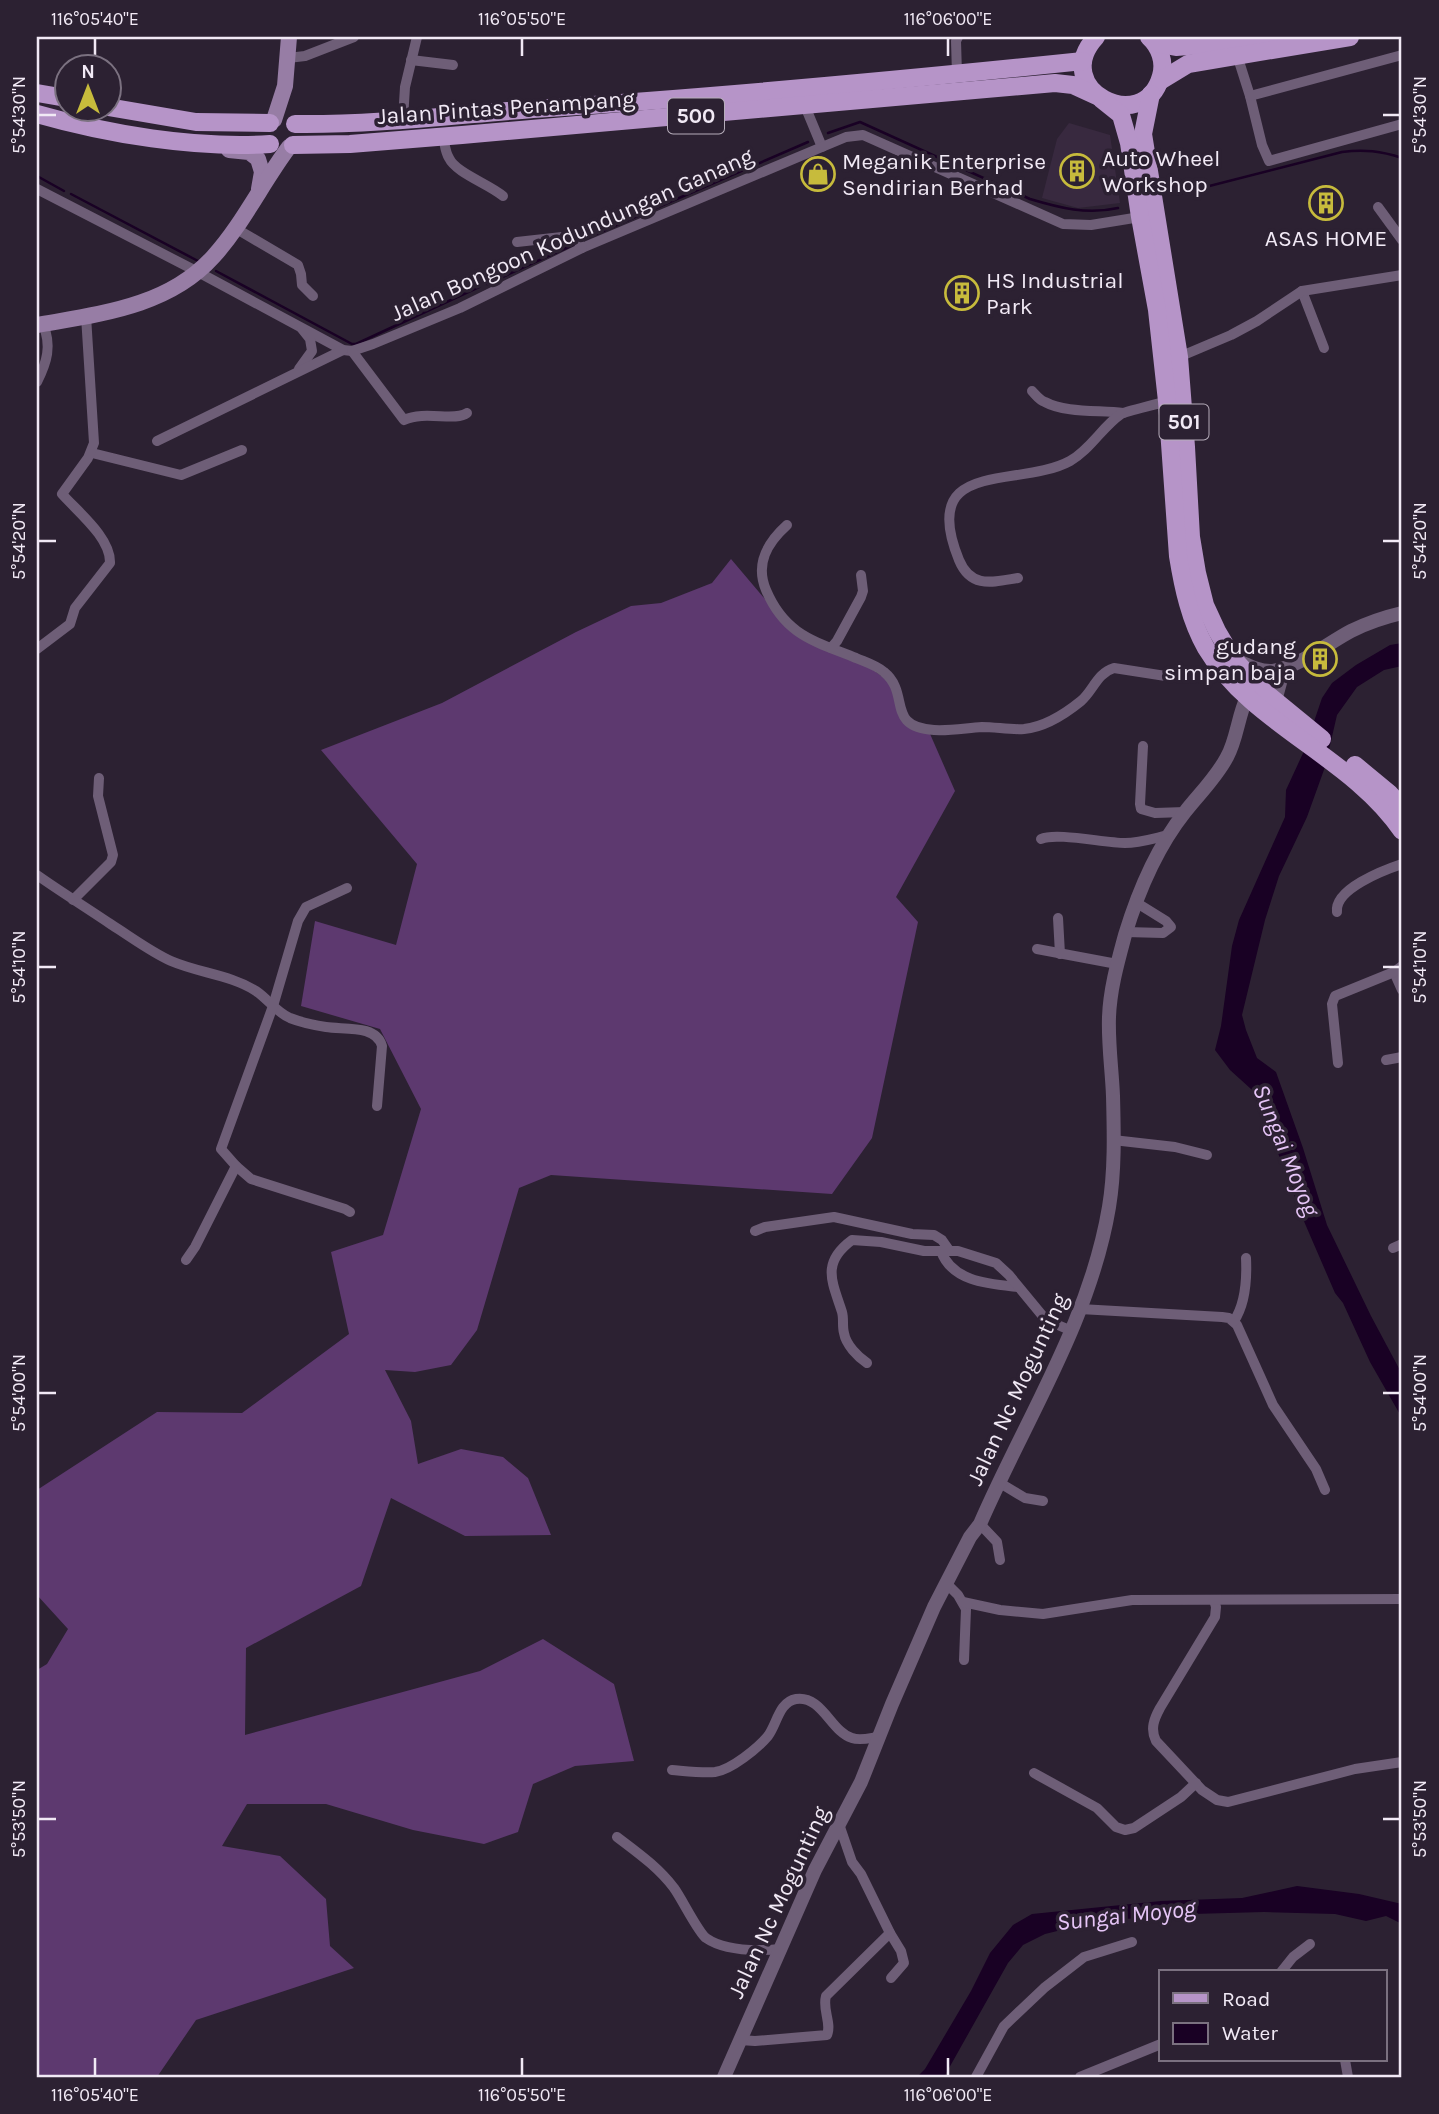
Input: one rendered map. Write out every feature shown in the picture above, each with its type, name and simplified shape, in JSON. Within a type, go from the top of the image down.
[{"type":"main road","points":[[40,325],[118,309],[159,297],[198,272],[213,257],[298,137],[283,122],[289,37]]},
{"type":"main road","points":[[1096,37],[1087,48],[1083,61],[1089,86],[1099,98]]},
{"type":"main road","points":[[1151,39],[1176,47],[1297,37]]},
{"type":"main road","name":"500","points":[[1099,98],[1114,104],[1140,102],[1188,64],[1350,37]]},
{"type":"main road","points":[[1151,39],[1162,60],[1155,88]]},
{"type":"main road","points":[[1149,172],[1155,153],[1153,113],[1161,97],[1184,75],[1215,65],[1229,57]]},
{"type":"main road","name":"Jalan Pintas Penampang","points":[[122,109],[197,122],[342,124],[957,74],[1083,61]]},
{"type":"main road","name":"Jalan Pintas Penampang","points":[[291,146],[443,137],[1055,83],[1073,85],[1099,98]]},
{"type":"main road","points":[[1018,86],[1028,94],[1077,97],[1094,104],[1119,125],[1132,163]]},
{"type":"main road","name":"501","points":[[1155,88],[1143,134],[1179,357],[1191,537],[1205,604],[1217,631],[1226,663],[1247,697],[1286,719],[1342,762],[1377,782],[1402,807]]},
{"type":"main road","name":"501","points":[[1099,98],[1121,115],[1127,132],[1157,310],[1167,401],[1175,529],[1182,581],[1193,619],[1205,646],[1275,701],[1286,719]]},
{"type":"main road","name":"500","points":[[37,114],[89,127],[177,140],[270,144],[280,149],[291,146]]},
{"type":"main road","points":[[270,144],[266,131],[283,122]]},
{"type":"main road","points":[[177,140],[189,145],[243,151],[255,156],[261,165],[258,191]]},
{"type":"main road","name":"501","points":[[1342,762],[1391,814],[1402,831]]},
{"type":"street","points":[[288,58],[305,56],[354,37]]},
{"type":"street","points":[[403,119],[405,86],[416,37]]},
{"type":"street","points":[[957,74],[958,37]]},
{"type":"street","points":[[1250,96],[1402,55]]},
{"type":"street","points":[[1229,57],[1250,96],[1262,145],[1269,161],[1402,124]]},
{"type":"street","points":[[411,60],[453,65]]},
{"type":"street","points":[[805,106],[822,147]]},
{"type":"street","name":"Jalan Bongoon Kodundungan Ganang","points":[[157,441],[298,371],[460,308],[582,248],[846,137],[863,135],[1063,224],[1091,225],[1140,217]]},
{"type":"street","points":[[443,137],[451,162],[503,196]]},
{"type":"street","points":[[37,189],[347,350],[404,420],[413,416],[433,414],[455,417],[467,413]]},
{"type":"street","points":[[1378,208],[1402,240]]},
{"type":"street","points":[[235,228],[298,265],[302,274],[302,285],[313,296]]},
{"type":"street","points":[[517,242],[571,236],[576,238],[582,248]]},
{"type":"street","points":[[1179,357],[1231,335],[1302,291],[1402,275]]},
{"type":"street","points":[[1302,291],[1324,348]]},
{"type":"street","points":[[37,649],[70,624],[75,608],[110,563],[110,554],[102,539],[62,494],[92,453],[94,443],[86,316]]},
{"type":"street","points":[[37,382],[45,365],[48,349],[48,336],[40,325]]},
{"type":"street","points":[[298,371],[312,351],[310,340],[301,328]]},
{"type":"street","points":[[1032,391],[1040,400],[1079,410],[1134,412],[1167,401]]},
{"type":"street","points":[[1018,578],[985,582],[975,580],[963,567],[951,530],[951,511],[956,496],[982,480],[1034,473],[1069,462],[1086,451],[1123,413]]},
{"type":"street","points":[[92,453],[181,475],[242,450]]},
{"type":"street","points":[[788,525],[764,552],[761,570],[762,581],[775,609],[788,625],[810,640],[884,672],[897,688],[901,714],[918,727],[930,730],[989,727],[1026,729],[1044,725],[1080,701],[1098,679],[1114,668],[1172,677],[1198,676],[1226,663],[1272,671],[1290,666],[1352,631],[1384,617],[1402,613]]},
{"type":"street","points":[[831,648],[861,597],[861,575]]},
{"type":"street","points":[[1275,701],[1281,679],[1290,666]]},
{"type":"street","name":"Jalan Nc Mogunting","points":[[728,2076],[740,2039],[815,1870],[861,1782],[946,1583],[980,1524],[1072,1331],[1097,1262],[1109,1207],[1113,1140],[1109,1017],[1117,964],[1147,876],[1169,835],[1227,758],[1247,697]]},
{"type":"street","points":[[1143,746],[1141,809],[1155,813],[1185,812]]},
{"type":"street","points":[[73,900],[111,862],[113,855],[98,796],[99,778]]},
{"type":"street","points":[[1041,839],[1045,836],[1129,843],[1169,835]]},
{"type":"street","points":[[1337,912],[1338,900],[1358,884],[1402,864]]},
{"type":"street","points":[[37,875],[171,961],[239,983],[258,992],[290,1018],[327,1027],[367,1032],[376,1037],[382,1046],[377,1106]]},
{"type":"street","points":[[347,888],[306,906],[298,921],[273,1006],[221,1149],[251,1179],[350,1212]]},
{"type":"street","points":[[1126,932],[1163,933],[1171,927],[1166,921],[1137,904]]},
{"type":"street","points":[[1058,918],[1060,954]]},
{"type":"street","points":[[1037,949],[1117,964]]},
{"type":"street","points":[[1338,1063],[1332,1004],[1335,996],[1398,970],[1402,990]]},
{"type":"street","points":[[1386,1060],[1402,1058]]},
{"type":"street","points":[[1113,1140],[1175,1147],[1207,1154]]},
{"type":"street","points":[[186,1260],[236,1166]]},
{"type":"street","points":[[755,1231],[765,1227],[834,1217],[912,1234],[934,1236],[942,1240],[948,1265],[964,1276],[1018,1287]]},
{"type":"street","points":[[867,1363],[859,1357],[844,1334],[842,1313],[830,1272],[838,1252],[852,1240],[881,1242],[924,1251],[958,1251],[996,1263],[1046,1320],[1072,1331]]},
{"type":"street","points":[[1234,1321],[1239,1314],[1244,1293],[1246,1258]]},
{"type":"street","points":[[1080,1309],[1222,1317],[1234,1321],[1273,1405],[1320,1476],[1325,1490]]},
{"type":"street","points":[[1000,1483],[1025,1498],[1043,1501]]},
{"type":"street","points":[[980,1524],[997,1542],[1000,1560]]},
{"type":"street","points":[[946,1583],[966,1609],[964,1660]]},
{"type":"street","points":[[963,1602],[1000,1610],[1043,1614],[1132,1600],[1402,1599]]},
{"type":"street","points":[[1214,1600],[1215,1617],[1153,1723],[1156,1741],[1210,1796],[1227,1802],[1355,1769],[1402,1762]]},
{"type":"street","points":[[672,1770],[714,1772],[729,1768],[766,1738],[783,1707],[793,1700],[812,1703],[847,1737],[861,1740],[878,1737]]},
{"type":"street","points":[[1034,1773],[1097,1808],[1116,1827],[1125,1830],[1134,1828],[1165,1808],[1196,1783]]},
{"type":"street","points":[[839,1824],[852,1862],[901,1951],[904,1963],[891,1978]]},
{"type":"street","points":[[617,1838],[655,1866],[684,1903],[704,1937],[721,1945],[751,1950],[780,1949]]},
{"type":"street","points":[[740,2039],[755,2041],[827,2035],[829,2026],[824,2005],[826,1996],[890,1933]]},
{"type":"street","points":[[976,2077],[1004,2026],[1044,1988],[1084,1957],[1132,1942]]},
{"type":"street","points":[[1283,1970],[1293,1957],[1310,1944]]},
{"type":"street","points":[[1080,2077],[1159,2045]]},
{"type":"shaded area","points":[[1069,123],[1110,135],[1120,203],[1078,208],[1042,198],[1057,139]]},
{"type":"shaded area","points":[[731,559],[792,631],[872,669],[892,684],[907,718],[927,727],[955,791],[896,897],[918,922],[872,1138],[832,1194],[551,1175],[519,1188],[477,1330],[451,1365],[415,1372],[385,1370],[411,1421],[418,1464],[461,1449],[503,1457],[528,1478],[551,1535],[465,1536],[391,1498],[361,1586],[246,1648],[245,1735],[480,1671],[543,1639],[614,1684],[634,1761],[575,1766],[533,1784],[518,1832],[484,1844],[413,1830],[326,1804],[247,1804],[222,1846],[280,1856],[326,1899],[330,1946],[354,1968],[196,2020],[157,2077],[37,2077],[37,1670],[47,1664],[68,1629],[37,1595],[37,1490],[157,1412],[242,1413],[349,1334],[331,1252],[383,1235],[421,1109],[380,1029],[301,1006],[315,921],[396,945],[417,864],[321,750],[442,703],[631,606],[661,603],[712,583]]},
{"type":"water","name":"Sungai Moyog","points":[[1402,643],[1402,666],[1384,670],[1357,687],[1337,715],[1325,767],[1307,817],[1279,876],[1265,920],[1242,1015],[1257,1058],[1276,1072],[1327,1225],[1402,1374],[1402,1418],[1370,1362],[1343,1303],[1335,1293],[1251,1089],[1230,1070],[1215,1050],[1232,946],[1239,920],[1285,817],[1286,790],[1304,751],[1322,698],[1332,683],[1356,665],[1390,645]]},
{"type":"water","name":"Sungai Moyog","points":[[1297,1886],[1359,1894],[1402,1904],[1402,1924],[1386,1916],[1366,1921],[1335,1914],[1192,1914],[1098,1921],[1045,1934],[1023,1945],[1008,1963],[944,2077],[917,2077],[925,2069],[971,1991],[990,1953],[1013,1925],[1032,1914],[1161,1901],[1242,1898]]},
{"type":"waterway","points":[[828,133],[860,122],[1030,199],[1074,210],[1118,208]]},
{"type":"waterway","points":[[587,238],[808,142]]},
{"type":"waterway","points":[[1178,194],[1342,152],[1372,151],[1402,158]]},
{"type":"waterway","points":[[37,176],[64,191]]},
{"type":"waterway","points":[[71,194],[198,261]]},
{"type":"waterway","points":[[487,284],[575,244]]},
{"type":"waterway","points":[[216,271],[352,344],[479,287]]},
{"type":"place","name":"Auto Wheel Workshop","points":[[1077,171]]},
{"type":"place","name":"Meganik Enterprise Sendirian Berhad","points":[[818,174]]},
{"type":"place","name":"ASAS HOME","points":[[1326,203]]},
{"type":"place","name":"HS Industrial Park","points":[[962,293]]},
{"type":"place","name":"gudang simpan baja","points":[[1320,659]]}]
